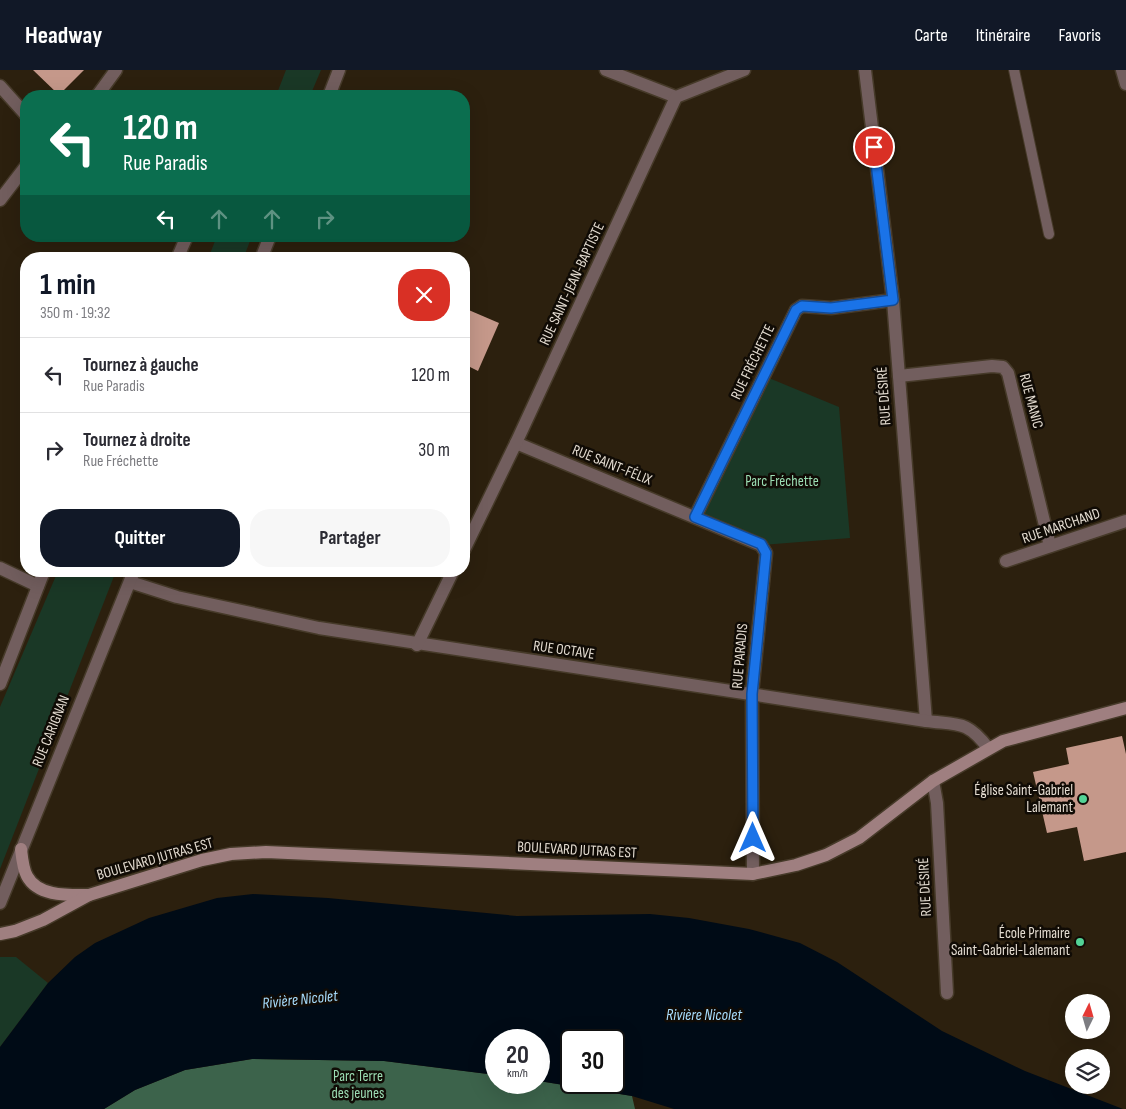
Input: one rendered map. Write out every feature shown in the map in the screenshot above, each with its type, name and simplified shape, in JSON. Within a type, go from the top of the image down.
[{"type":"main road","name":"BOULEVARD JUTRAS EST","points":[[0,934],[15,931],[42,920],[88,895],[202,860],[231,854],[266,852],[753,874],[796,865],[834,851],[859,838],[933,781],[1003,740],[1126,708]]},
{"type":"main road","points":[[21,849],[27,877],[42,890],[67,895],[88,895]]},
{"type":"street","points":[[101,90],[116,70]]},
{"type":"street","points":[[331,90],[339,70]]},
{"type":"street","points":[[606,70],[676,97],[744,70]]},
{"type":"street","name":"RUE DÉSIRÉ","points":[[865,70],[893,300],[926,721]]},
{"type":"street","points":[[1122,70],[1126,84]]},
{"type":"street","points":[[0,86],[20,108]]},
{"type":"street","name":"RUE SAINT-JEAN-BAPTISTE","points":[[470,538],[516,443],[676,97]]},
{"type":"street","points":[[0,200],[20,174]]},
{"type":"street","name":"RUE FRÉCHETTE","points":[[695,517],[796,310],[802,306],[831,308],[893,300]]},
{"type":"street","name":"RUE MANIC","points":[[899,376],[992,366],[1003,367],[1008,373],[1050,546]]},
{"type":"street","name":"RUE SAINT-FÉLIX","points":[[516,443],[695,517]]},
{"type":"street","name":"RUE PARADIS","points":[[695,517],[761,544],[766,553],[752,694],[753,874]]},
{"type":"street","name":"RUE MARCHAND","points":[[1006,561],[1126,521]]},
{"type":"street","points":[[0,568],[38,586]]},
{"type":"street","points":[[0,684],[42,577]]},
{"type":"street","name":"RUE OCTAVE","points":[[132,577],[177,597],[319,628],[417,645],[926,721],[964,725],[975,731],[988,748]]},
{"type":"street","name":"RUE CARIGNAN","points":[[0,904],[132,577]]},
{"type":"street","points":[[417,645],[450,577]]},
{"type":"street","name":"RUE DÉSIRÉ","points":[[933,781],[938,802],[946,993]]},
{"type":"lane","points":[[1014,70],[1049,234]]},
{"type":"green space","points":[[286,70],[321,70],[313,90],[278,90]]},
{"type":"green space","points":[[215,242],[250,242],[246,252],[211,252]]},
{"type":"green space","name":"Parc Fréchette","points":[[764,376],[839,407],[850,538],[761,545],[695,517]]},
{"type":"green space","points":[[55,577],[114,577],[0,869],[0,707]]},
{"type":"green space","points":[[0,957],[16,957],[48,983],[0,1047]]},
{"type":"green space","name":"Parc Terre des jeunes","points":[[252,1059],[384,1061],[485,1074],[485,1094],[550,1094],[550,1083],[560,1084],[560,1094],[620,1094],[632,1096],[635,1109],[104,1109],[135,1090],[185,1070]]},
{"type":"water","name":"Rivière Nicolet","points":[[253,894],[328,898],[517,916],[650,914],[689,918],[749,929],[800,943],[837,962],[942,1031],[1025,1071],[1065,1087],[1065,1094],[1084,1094],[1123,1109],[674,1109],[620,1094],[625,1094],[625,1029],[560,1029],[560,1084],[550,1083],[550,1029],[485,1029],[485,1074],[384,1061],[252,1059],[185,1070],[135,1090],[104,1109],[0,1109],[0,1047],[48,983],[75,957],[95,943],[149,918],[217,898]]},
{"type":"building","points":[[33,70],[84,70],[64,90],[54,90]]},
{"type":"building","points":[[470,311],[499,323],[478,371],[470,367]]},
{"type":"building","name":"Église Saint-Gabriel Lalemant","points":[[1122,736],[1126,754],[1126,852],[1084,861],[1077,827],[1047,833],[1033,772],[1069,764],[1066,748]]},
{"type":"place","name":"Église Saint-Gabriel Lalemant","points":[[1083,799]]},
{"type":"place","name":"École Primaire Saint-Gabriel-Lalemant","points":[[1080,942]]},
{"type":"route","points":[[753,838],[752,694],[766,553],[761,544],[695,517],[796,310],[802,306],[831,308],[893,300],[874,147]]}]
